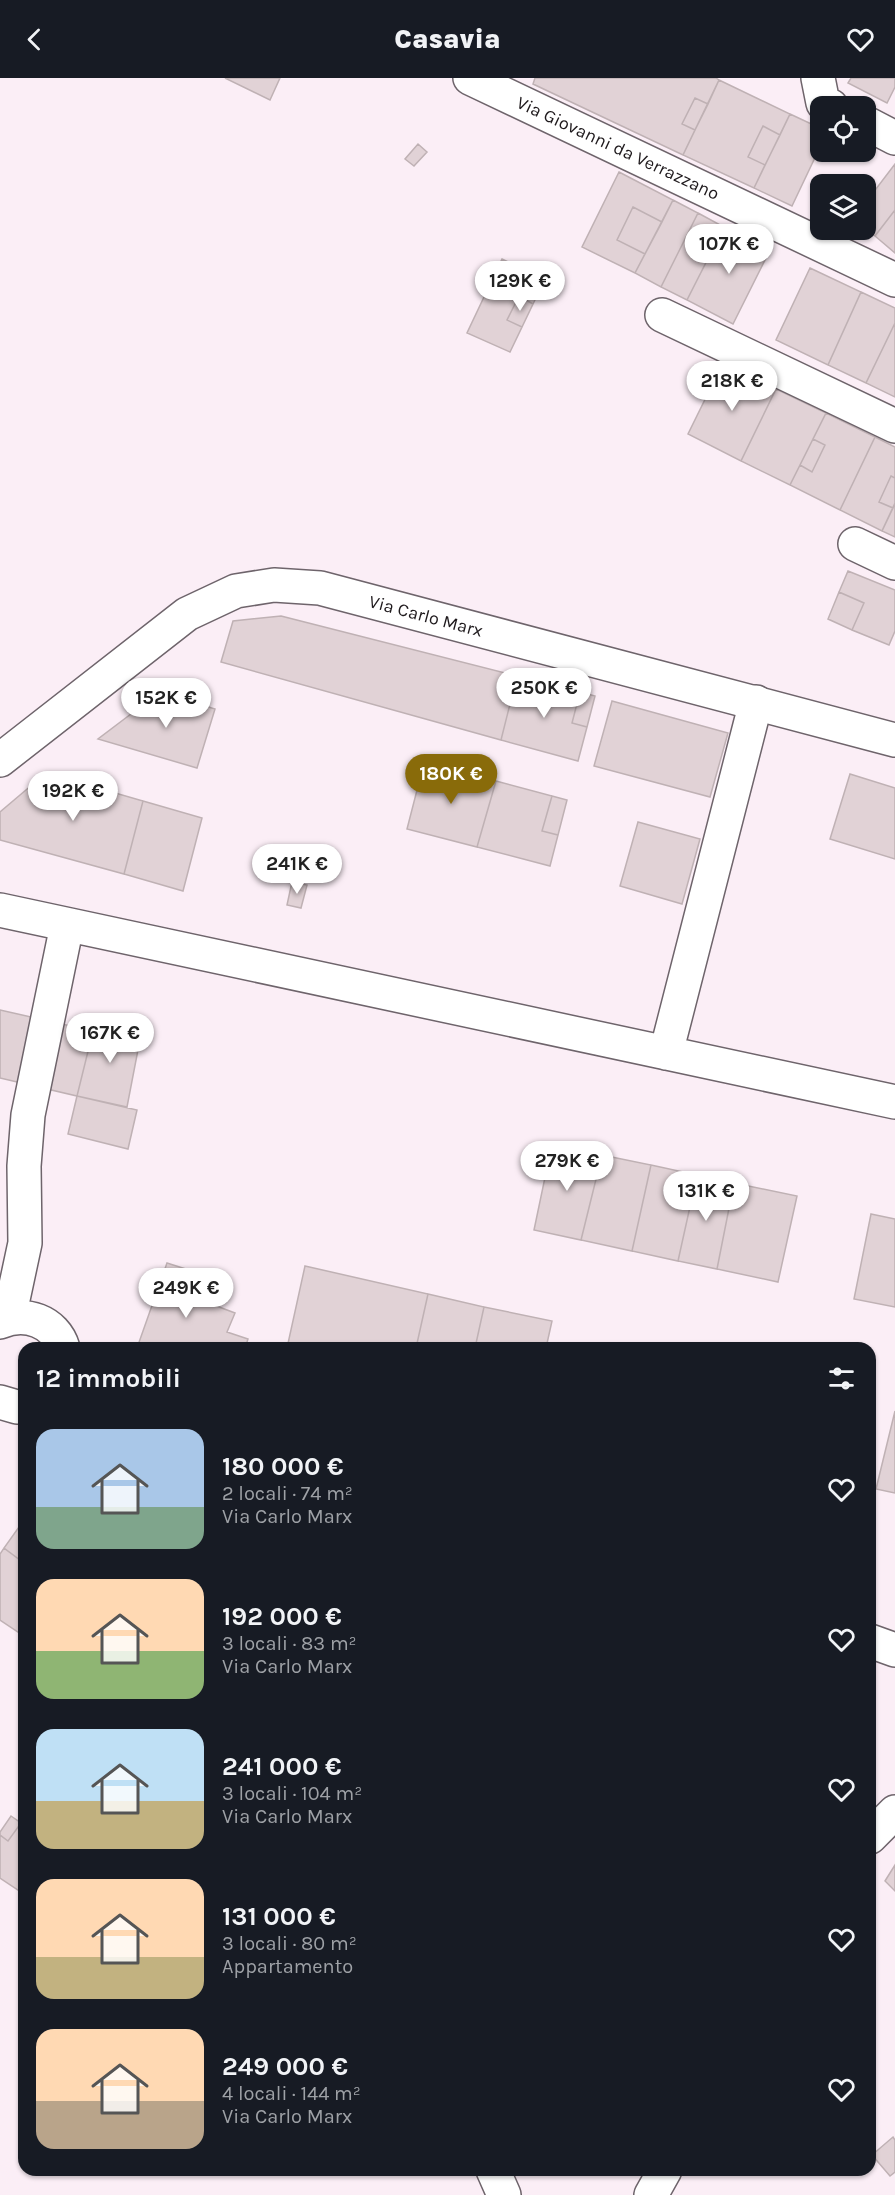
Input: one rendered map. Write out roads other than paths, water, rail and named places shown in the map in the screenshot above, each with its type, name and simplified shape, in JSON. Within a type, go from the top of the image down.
[{"type":"street","name":"Via Giovanni da Verrazzano","points":[[470,78],[895,280]]},
{"type":"street","points":[[818,78],[822,96]]},
{"type":"street","points":[[876,128],[895,138]]},
{"type":"street","points":[[662,315],[895,426]]},
{"type":"street","points":[[855,544],[895,563]]},
{"type":"street","name":"Via Carlo Marx","points":[[0,760],[187,614],[236,591],[274,585],[320,588],[895,740]]},
{"type":"street","points":[[666,1053],[756,702]]},
{"type":"street","points":[[0,910],[895,1102]]},
{"type":"street","points":[[60,1342],[55,1332],[45,1324],[3,1311],[25,1243],[24,1166],[14,1119],[67,925]]},
{"type":"street","points":[[876,1643],[895,1650]]},
{"type":"street","points":[[876,1831],[895,1812]]},
{"type":"street","points":[[496,2176],[504,2195]]},
{"type":"street","points":[[651,2195],[662,2176]]}]
